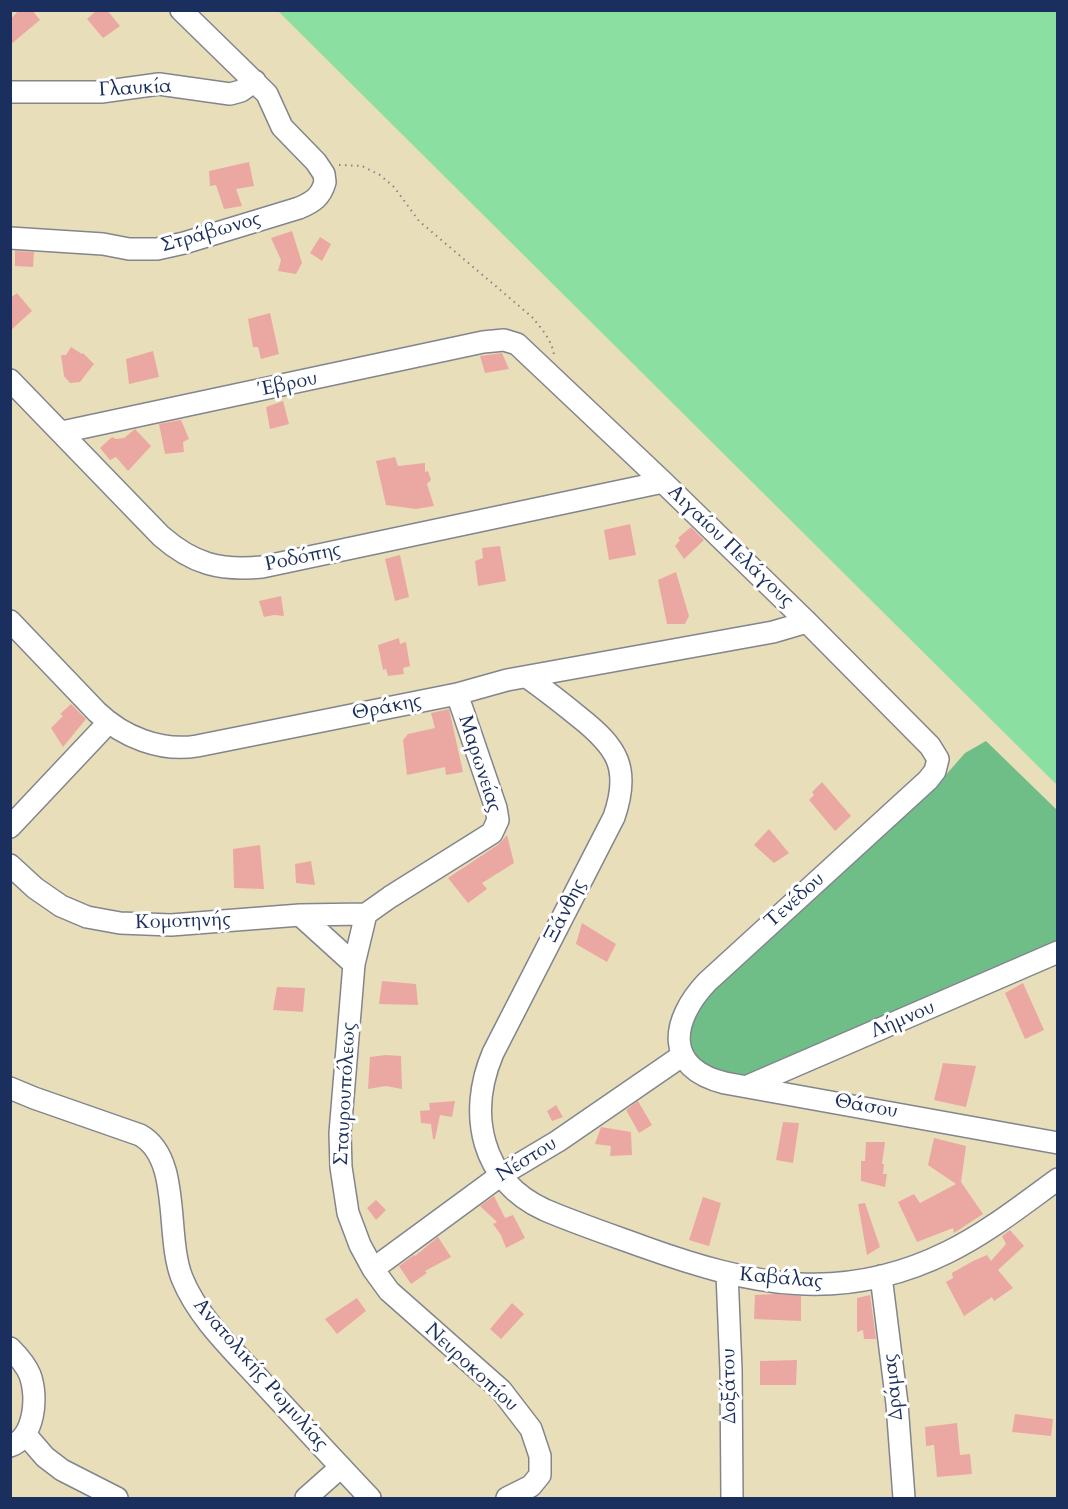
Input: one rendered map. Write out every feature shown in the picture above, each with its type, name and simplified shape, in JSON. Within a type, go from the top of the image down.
[{"type":"street","points":[[181,10],[271,99],[282,127],[324,176]]},
{"type":"street","name":"Γλαυκία","points":[[10,92],[109,91],[159,84],[230,94],[241,91],[255,81]]},
{"type":"street","name":"Στράβωνος","points":[[10,238],[103,244],[129,249],[147,250],[169,247],[311,203],[319,196],[324,176]]},
{"type":"street","name":"Έβρου","points":[[62,432],[483,342],[504,340],[513,342]]},
{"type":"street","name":"Αιγαίου Πελάγους","points":[[513,342],[525,350],[807,622],[930,746],[938,761]]},
{"type":"street","name":"Ροδόπης","points":[[11,380],[177,550],[198,561],[231,567],[262,567],[663,482]]},
{"type":"street","name":"Θράκης","points":[[10,621],[109,722],[129,735],[145,741],[164,746],[187,748],[527,677],[773,632],[807,622]]},
{"type":"street","name":"Ξάνθης","points":[[501,1175],[488,1153],[483,1135],[480,1106],[484,1075],[493,1053],[609,827],[618,805],[621,788],[618,760],[607,740],[527,677]]},
{"type":"street","name":"Μαρωνείας","points":[[366,914],[492,833],[497,826],[497,815],[457,693]]},
{"type":"street","points":[[10,827],[109,722]]},
{"type":"street","name":"Τενέδου","points":[[683,1055],[679,1040],[681,1023],[689,1003],[700,989],[928,780],[935,771],[938,761]]},
{"type":"street","name":"Κομοτηνής","points":[[10,866],[35,888],[61,906],[87,917],[111,922],[171,926],[300,915],[366,914]]},
{"type":"street","name":"Σταυρουπόλεως","points":[[366,914],[354,964],[342,1098],[341,1167],[351,1223],[373,1269]]},
{"type":"street","points":[[300,915],[354,964]]},
{"type":"street","name":"Λήμνου","points":[[748,1086],[1058,952]]},
{"type":"street","name":"Νέστου","points":[[373,1269],[501,1175],[558,1141],[683,1055]]},
{"type":"street","name":"Θάσου","points":[[683,1055],[690,1066],[703,1076],[725,1083],[1058,1143]]},
{"type":"street","name":"Ανατολικής Ρωμυλίας","points":[[10,1088],[140,1135],[154,1145],[161,1156],[166,1172],[175,1259],[194,1302],[235,1352],[370,1498]]},
{"type":"street","name":"Καβάλας","points":[[501,1175],[518,1194],[545,1210],[677,1258],[727,1273],[752,1279],[800,1284],[848,1282],[881,1276],[922,1263],[961,1246],[1058,1179]]},
{"type":"street","name":"Νευροκοπίου","points":[[373,1269],[398,1300],[501,1390],[531,1429],[540,1456],[540,1475],[531,1486],[507,1498]]},
{"type":"street","name":"Δοξάτου","points":[[727,1273],[731,1370],[732,1498]]},
{"type":"street","name":"Δράμας","points":[[881,1276],[897,1404],[904,1498]]},
{"type":"street","points":[[10,1348],[25,1365],[32,1381],[31,1420],[18,1441],[62,1470],[117,1498]]},
{"type":"street","points":[[306,1498],[341,1467]]},
{"type":"path","points":[[324,176],[344,164],[362,166],[380,175],[394,187],[419,221],[532,317],[553,348],[555,357]]},
{"type":"green space","points":[[278,11],[1057,11],[1057,785]]},
{"type":"green space","points":[[986,741],[1057,810],[1057,950],[776,1068],[734,1080],[701,1066],[684,1046],[686,1015],[930,793],[965,753]]},
{"type":"building","points":[[19,10],[32,10],[40,20],[10,45],[10,20]]},
{"type":"building","points":[[97,10],[107,10],[120,26],[103,38],[87,19]]},
{"type":"building","points":[[249,162],[254,186],[236,189],[242,206],[224,209],[216,185],[210,186],[209,171]]},
{"type":"building","points":[[292,231],[302,263],[296,274],[278,271],[281,260],[271,238]]},
{"type":"building","points":[[320,237],[331,244],[322,261],[310,253]]},
{"type":"building","points":[[15,251],[34,252],[33,267],[15,266]]},
{"type":"building","points":[[17,293],[32,311],[10,331],[10,298]]},
{"type":"building","points":[[270,313],[279,354],[261,359],[258,347],[253,347],[248,319]]},
{"type":"building","points":[[71,347],[83,353],[94,364],[80,382],[70,383],[64,376],[61,355],[66,355]]},
{"type":"building","points":[[153,351],[159,377],[129,384],[126,359]]},
{"type":"building","points":[[502,353],[509,369],[485,373],[480,356]]},
{"type":"building","points":[[283,401],[289,424],[270,429],[266,407]]},
{"type":"building","points":[[181,420],[189,439],[183,442],[184,452],[165,454],[159,424]]},
{"type":"building","points":[[135,429],[151,446],[128,471],[116,457],[110,460],[100,448],[112,437],[124,438]]},
{"type":"building","points":[[395,457],[398,466],[425,463],[425,472],[428,471],[431,480],[427,484],[434,506],[416,509],[386,505],[376,461]]},
{"type":"building","points":[[630,524],[636,555],[609,560],[604,530]]},
{"type":"building","points":[[691,527],[704,540],[684,559],[675,546],[680,540],[678,538]]},
{"type":"building","points":[[500,546],[506,581],[478,586],[475,561],[483,558],[482,548]]},
{"type":"building","points":[[400,555],[409,597],[395,601],[385,559]]},
{"type":"building","points":[[676,572],[689,616],[685,624],[667,624],[658,580]]},
{"type":"building","points":[[281,596],[284,616],[264,617],[259,601]]},
{"type":"building","points":[[399,638],[400,644],[406,642],[410,666],[403,668],[404,674],[388,676],[386,669],[383,670],[378,645]]},
{"type":"building","points":[[71,704],[86,719],[63,747],[51,728],[63,716],[60,714]]},
{"type":"building","points":[[449,709],[463,772],[446,775],[445,767],[407,775],[403,740],[408,734],[435,728],[431,713]]},
{"type":"building","points":[[822,782],[851,816],[835,831],[809,800],[814,795],[812,792]]},
{"type":"building","points":[[769,829],[789,853],[774,863],[754,845]]},
{"type":"building","points":[[507,835],[514,863],[482,883],[487,889],[468,903],[448,878],[499,844]]},
{"type":"building","points":[[260,845],[264,889],[234,888],[233,849]]},
{"type":"building","points":[[311,861],[315,885],[296,883],[295,864]]},
{"type":"building","points":[[582,923],[616,944],[607,962],[576,944]]},
{"type":"building","points":[[382,981],[416,984],[418,1005],[379,1004]]},
{"type":"building","points":[[1023,983],[1044,1030],[1025,1039],[1005,993]]},
{"type":"building","points":[[277,987],[305,988],[303,1012],[273,1010]]},
{"type":"building","points":[[401,1056],[402,1089],[386,1086],[368,1089],[370,1057]]},
{"type":"building","points":[[943,1063],[976,1066],[966,1107],[934,1100]]},
{"type":"building","points":[[455,1101],[452,1117],[440,1115],[435,1139],[433,1139],[431,1124],[421,1123],[420,1111],[430,1110],[429,1103]]},
{"type":"building","points":[[638,1101],[652,1125],[639,1133],[626,1110]]},
{"type":"building","points":[[556,1105],[563,1117],[552,1121],[547,1111]]},
{"type":"building","points":[[783,1122],[799,1123],[793,1163],[776,1160]]},
{"type":"building","points":[[601,1127],[631,1132],[632,1155],[610,1156],[611,1146],[595,1144]]},
{"type":"building","points":[[934,1138],[966,1146],[961,1182],[983,1214],[954,1233],[953,1228],[917,1242],[898,1202],[914,1194],[920,1203],[956,1184],[928,1165]]},
{"type":"building","points":[[866,1142],[885,1142],[882,1164],[884,1164],[883,1174],[887,1174],[885,1187],[861,1181],[861,1161],[865,1161]]},
{"type":"building","points":[[494,1196],[505,1218],[513,1215],[525,1238],[506,1248],[493,1224],[497,1222],[480,1206]]},
{"type":"building","points":[[703,1197],[721,1203],[709,1246],[689,1240]]},
{"type":"building","points":[[376,1200],[386,1210],[376,1220],[367,1208]]},
{"type":"building","points":[[865,1203],[880,1247],[867,1255],[858,1204]]},
{"type":"building","points":[[1010,1230],[1024,1246],[998,1270],[1013,1288],[994,1301],[992,1297],[964,1316],[946,1282],[953,1278],[952,1273],[973,1261],[987,1255],[991,1261],[1006,1244],[1002,1236]]},
{"type":"building","points":[[438,1237],[451,1257],[425,1271],[427,1273],[411,1284],[399,1266]]},
{"type":"building","points":[[755,1295],[801,1296],[801,1321],[754,1319]]},
{"type":"building","points":[[870,1295],[876,1339],[864,1339],[863,1330],[857,1332],[857,1298]]},
{"type":"building","points":[[357,1298],[366,1311],[337,1334],[325,1319]]},
{"type":"building","points":[[512,1303],[524,1314],[501,1339],[490,1329]]},
{"type":"building","points":[[797,1360],[796,1385],[760,1385],[760,1361]]},
{"type":"building","points":[[1015,1414],[1053,1419],[1051,1436],[1012,1432]]},
{"type":"building","points":[[957,1423],[960,1455],[970,1454],[972,1474],[937,1477],[934,1445],[926,1446],[925,1427]]}]
